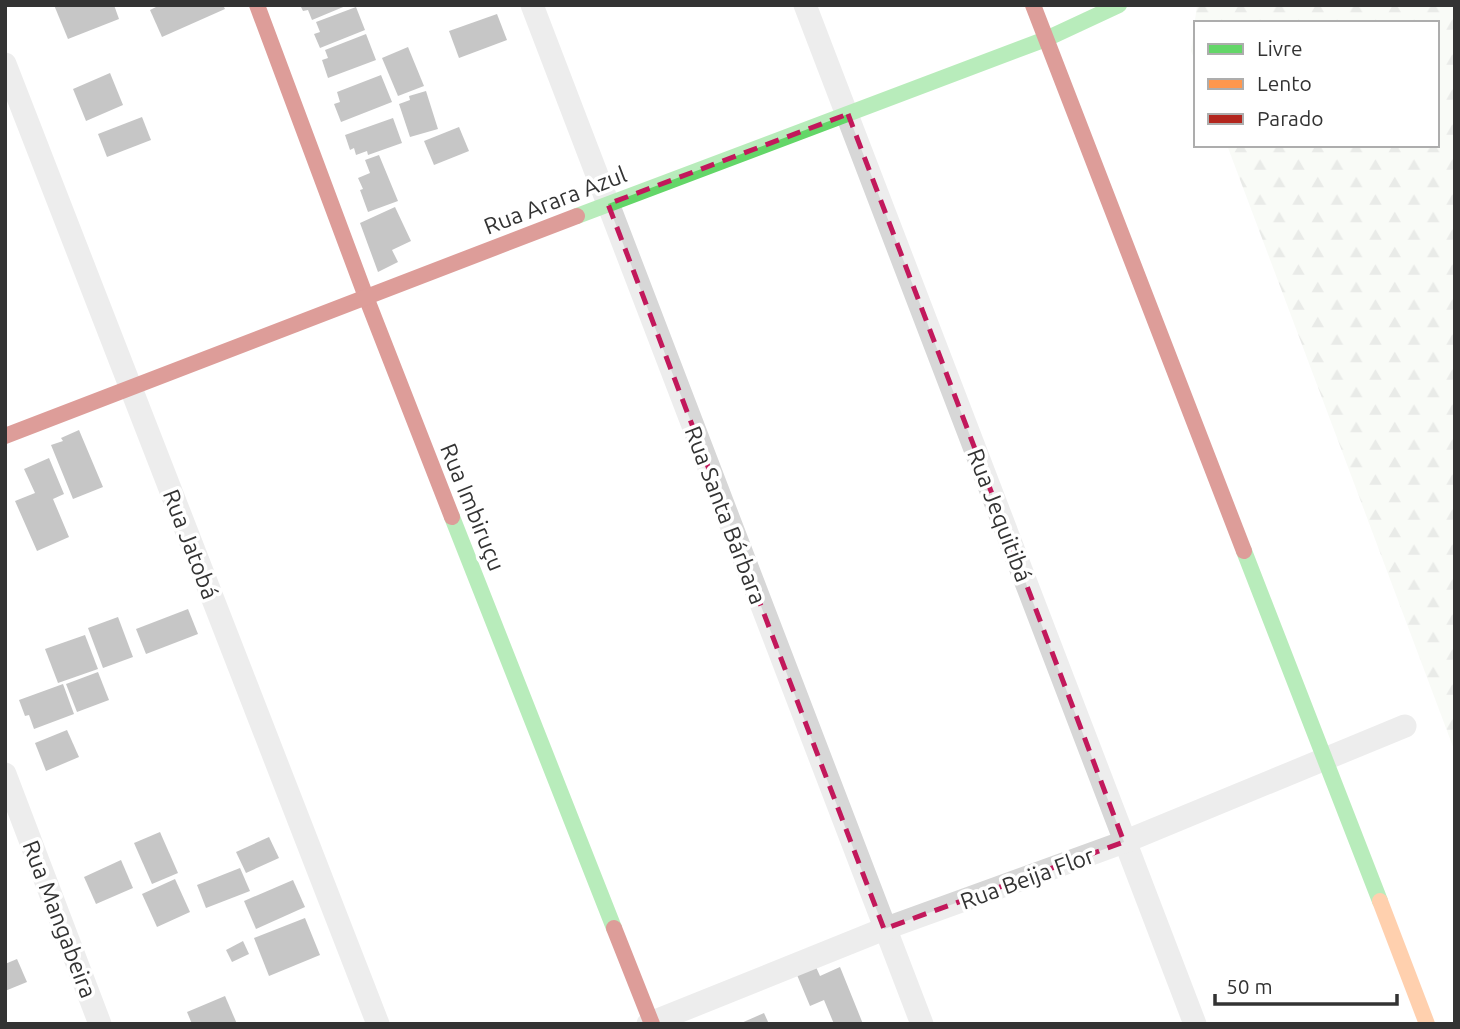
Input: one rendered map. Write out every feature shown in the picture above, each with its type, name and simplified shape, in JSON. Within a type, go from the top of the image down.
[{"type":"street","name":"Rua Imbiruçu","points":[[257,5],[366,298],[650,1023]]},
{"type":"street","name":"Rua Santa Bárbara","points":[[532,5],[922,1024]]},
{"type":"street","name":"Rua Jequitibá","points":[[806,5],[1195,1024]]},
{"type":"street","points":[[1033,5],[1427,1024]]},
{"type":"street","name":"Rua Arara Azul","points":[[5,436],[1046,39],[1119,5]]},
{"type":"street","name":"Rua Jatobá","points":[[5,64],[378,1024]]},
{"type":"street","name":"Rua Beija Flor","points":[[650,1023],[884,929],[1124,842],[1405,726]]},
{"type":"street","name":"Rua Mangabeira","points":[[5,774],[100,1024]]},
{"type":"highlighted area","points":[[848,114],[1124,842],[884,929],[608,204]]},
{"type":"green space","points":[[1197,5],[1455,5],[1455,752],[1228,147],[1439,147],[1439,21],[1195,21]]},
{"type":"green space","points":[[1194,28],[1194,58],[1191,51]]},
{"type":"building","points":[[54,5],[114,5],[119,19],[68,39]]},
{"type":"building","points":[[160,5],[223,5],[225,9],[162,37],[150,10]]},
{"type":"building","points":[[300,5],[348,5],[312,20],[308,10],[303,11]]},
{"type":"building","points":[[356,7],[365,30],[320,48],[314,34],[320,32],[316,22]]},
{"type":"building","points":[[497,14],[507,40],[459,58],[449,31]]},
{"type":"building","points":[[366,34],[376,60],[328,78],[322,60],[328,58],[325,50]]},
{"type":"building","points":[[408,47],[424,86],[398,96],[382,58]]},
{"type":"building","points":[[110,73],[123,105],[86,121],[73,89]]},
{"type":"building","points":[[381,75],[392,102],[341,122],[334,104],[340,102],[337,92]]},
{"type":"building","points":[[426,91],[438,129],[410,137],[399,104],[410,100],[409,96]]},
{"type":"building","points":[[142,117],[151,140],[107,157],[98,134]]},
{"type":"building","points":[[393,118],[402,143],[368,155],[367,151],[356,155],[354,148],[350,150],[345,135]]},
{"type":"building","points":[[459,127],[469,151],[434,165],[424,141]]},
{"type":"building","points":[[379,155],[398,201],[368,212],[358,178],[370,173],[365,160]]},
{"type":"building","points":[[395,207],[411,241],[392,250],[398,262],[378,272],[360,223]]},
{"type":"building","points":[[79,430],[103,487],[73,499],[51,445],[63,441],[61,438]]},
{"type":"building","points":[[49,458],[64,494],[53,499],[69,537],[37,551],[15,501],[35,493],[24,469]]},
{"type":"building","points":[[188,609],[198,634],[146,654],[136,629]]},
{"type":"building","points":[[118,617],[133,657],[103,668],[88,628]]},
{"type":"building","points":[[85,635],[98,669],[58,683],[45,649]]},
{"type":"building","points":[[98,672],[109,700],[77,712],[66,684]]},
{"type":"building","points":[[63,684],[74,714],[34,729],[19,700]]},
{"type":"building","points":[[67,730],[79,757],[46,771],[35,743]]},
{"type":"building","points":[[160,832],[178,873],[152,884],[134,843]]},
{"type":"building","points":[[269,837],[279,858],[246,873],[236,852]]},
{"type":"building","points":[[121,860],[133,888],[96,904],[84,877]]},
{"type":"building","points":[[240,868],[250,891],[206,908],[197,885]]},
{"type":"building","points":[[175,879],[190,912],[157,927],[142,894]]},
{"type":"building","points":[[293,880],[305,907],[256,929],[244,901]]},
{"type":"building","points":[[305,918],[320,955],[269,976],[254,938]]},
{"type":"building","points":[[243,941],[249,954],[232,962],[226,950]]},
{"type":"building","points":[[17,959],[27,982],[5,991],[5,964]]},
{"type":"building","points":[[816,967],[820,976],[840,967],[863,1024],[834,1024],[824,1000],[810,1006],[797,975]]},
{"type":"building","points":[[225,996],[237,1024],[192,1024],[187,1012]]},
{"type":"building","points":[[764,1013],[769,1024],[739,1024]]},
{"type":"traffic: fast","points":[[577,216],[1046,39],[1119,5]]},
{"type":"traffic: fast","points":[[452,517],[614,928]]},
{"type":"traffic: fast","points":[[1244,551],[1380,901]]},
{"type":"traffic: slow","points":[[1380,901],[1427,1024]]},
{"type":"traffic: jam","points":[[257,5],[452,517]]},
{"type":"traffic: jam","points":[[1033,5],[1244,551]]},
{"type":"traffic: jam","points":[[5,436],[577,216]]},
{"type":"traffic: jam","points":[[614,928],[652,1024]]}]
